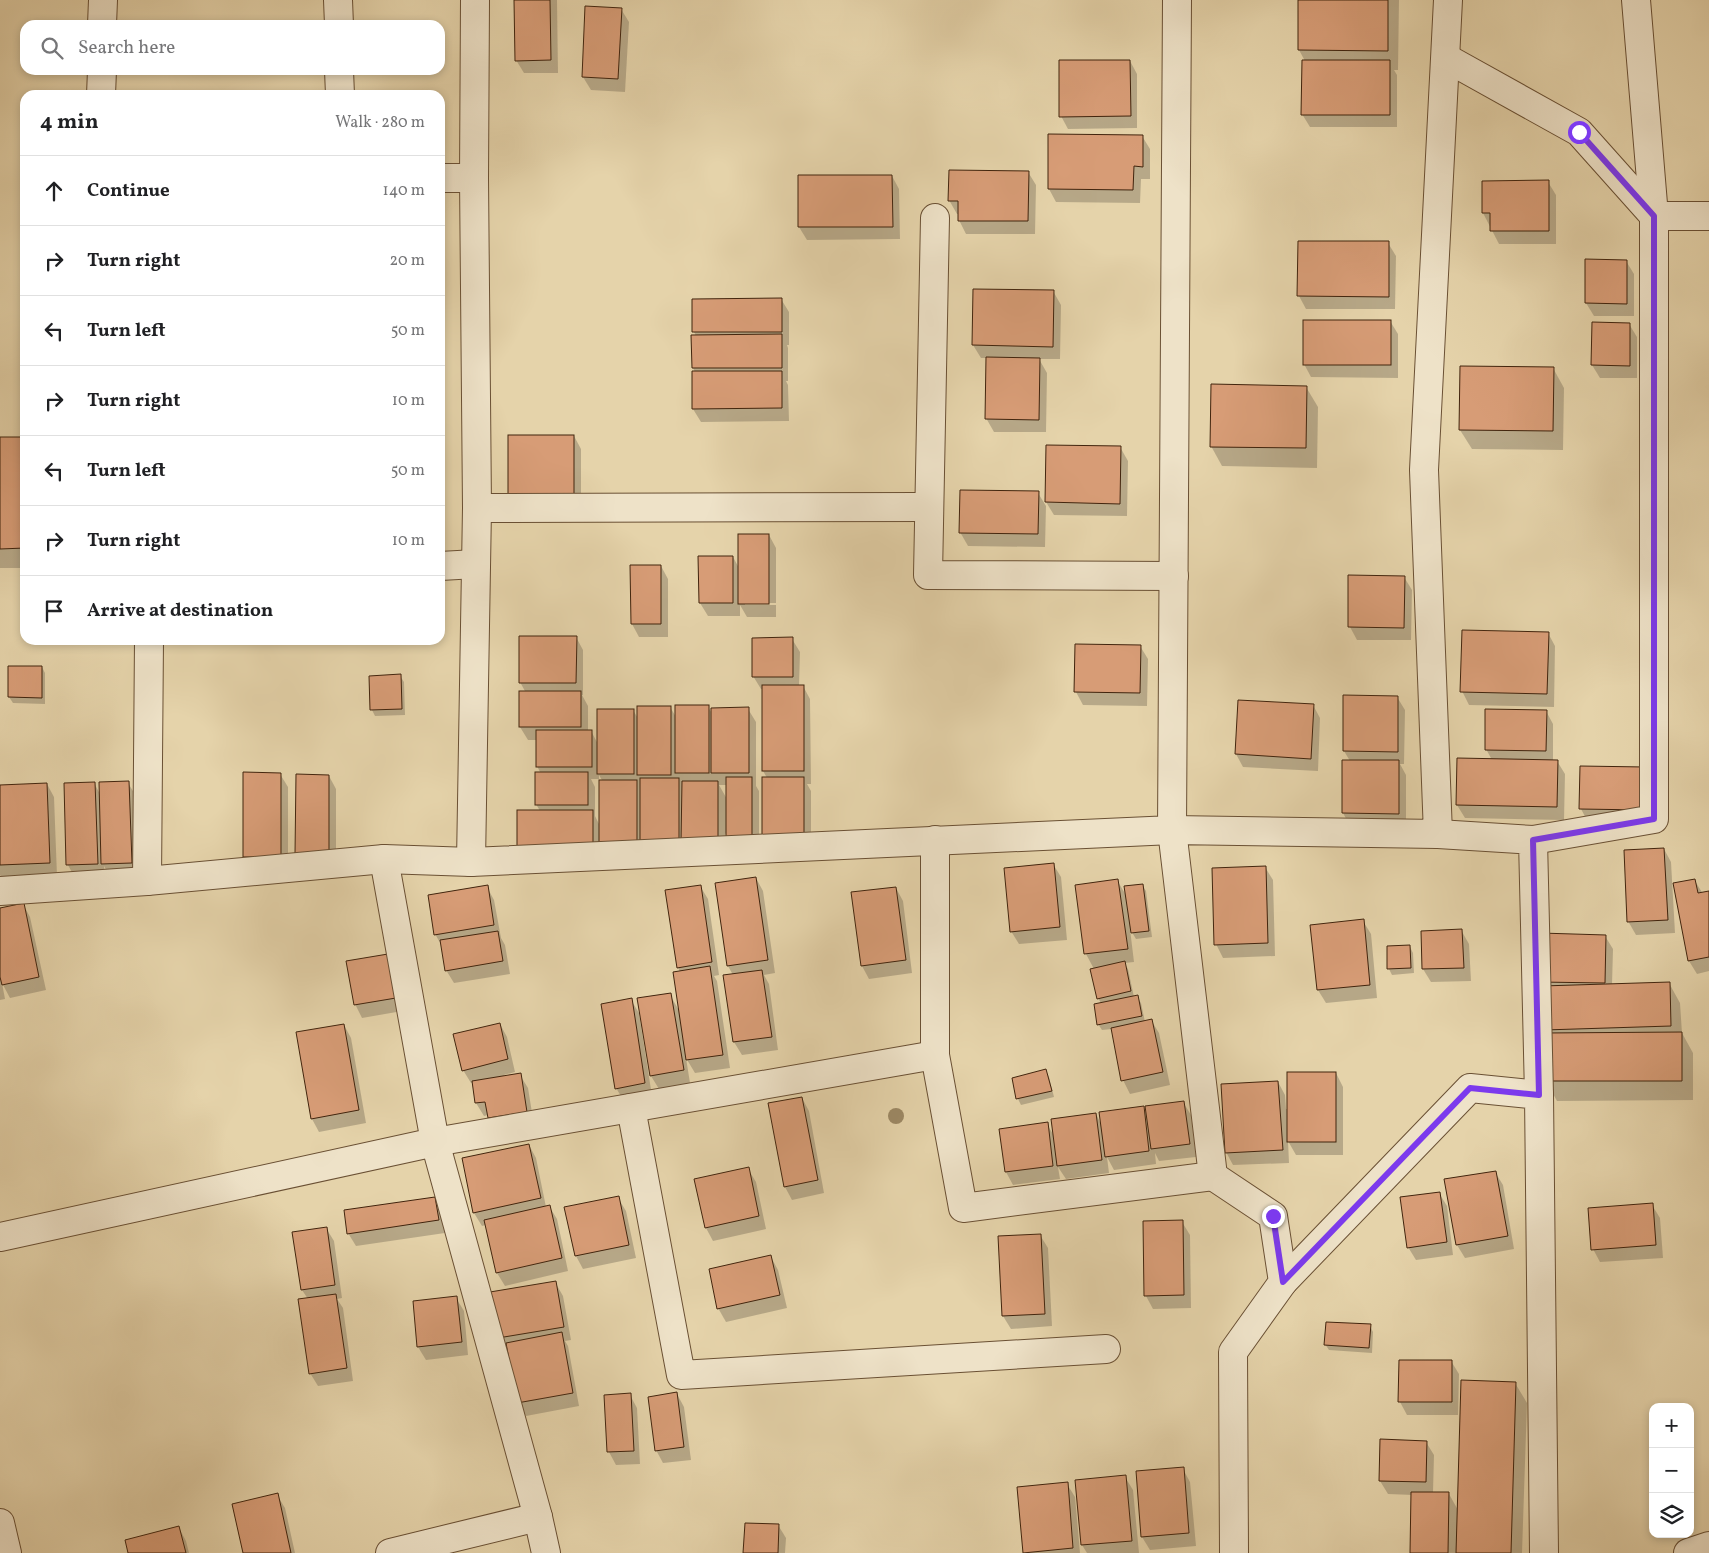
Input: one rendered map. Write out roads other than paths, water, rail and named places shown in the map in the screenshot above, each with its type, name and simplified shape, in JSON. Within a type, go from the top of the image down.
[{"type":"street","points":[[102,20],[103,0]]},
{"type":"street","points":[[338,0],[339,20]]},
{"type":"street","points":[[471,862],[477,508],[474,178],[475,0]]},
{"type":"street","points":[[1177,0],[1172,830],[1213,1176]]},
{"type":"street","points":[[1438,834],[1424,470],[1448,0]]},
{"type":"street","points":[[0,891],[147,881],[384,859],[471,862],[1172,830],[1438,834],[1533,840],[1654,819],[1654,216],[1636,0]]},
{"type":"street","points":[[1446,58],[1579,132],[1654,216],[1709,216]]},
{"type":"street","points":[[101,90],[102,75]]},
{"type":"street","points":[[339,75],[340,90]]},
{"type":"street","points":[[445,178],[474,178]]},
{"type":"street","points":[[935,218],[928,576],[1174,576]]},
{"type":"street","points":[[477,508],[929,507]]},
{"type":"street","points":[[445,566],[476,564]]},
{"type":"street","points":[[147,881],[148,645]]},
{"type":"street","points":[[935,840],[936,1055],[963,1208],[1213,1176],[1273,1216],[1283,1282]]},
{"type":"street","points":[[1533,840],[1539,1095],[1544,1553]]},
{"type":"street","points":[[384,859],[435,1142],[538,1517],[546,1553]]},
{"type":"street","points":[[0,1237],[435,1142],[936,1055]]},
{"type":"street","points":[[1234,1553],[1234,1352],[1283,1282],[1470,1088],[1539,1095]]},
{"type":"street","points":[[632,1108],[680,1375],[1106,1349]]},
{"type":"street","points":[[390,1553],[538,1517]]},
{"type":"street","points":[[0,1522],[7,1553]]},
{"type":"street","points":[[1688,1553],[1709,1546]]}]
